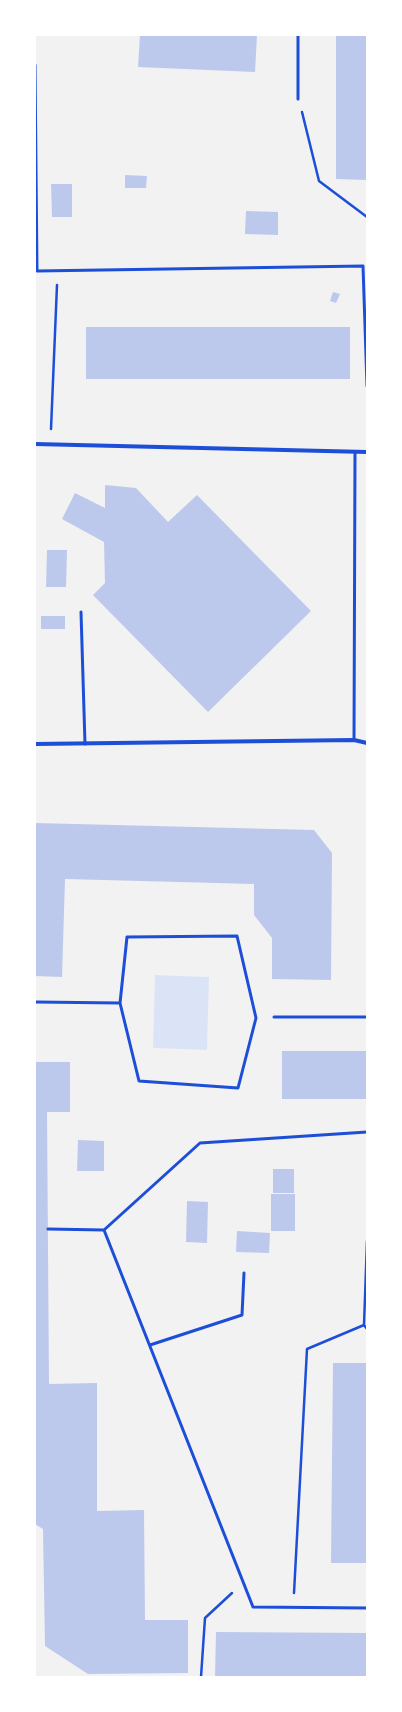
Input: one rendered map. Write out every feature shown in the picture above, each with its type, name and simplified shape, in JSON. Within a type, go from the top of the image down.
[{"type":"street","points":[[35,444],[367,452]]},
{"type":"street","points":[[35,744],[354,740],[367,742]]},
{"type":"lane","points":[[298,35],[298,99]]},
{"type":"lane","points":[[35,65],[37,271],[363,266],[367,386]]},
{"type":"lane","points":[[354,740],[355,452]]},
{"type":"lane","points":[[81,612],[85,744]]},
{"type":"lane","points":[[237,936],[256,1018],[238,1088],[139,1081],[120,1003],[128,937],[237,936]]},
{"type":"lane","points":[[35,1002],[120,1003]]},
{"type":"lane","points":[[274,1017],[367,1017]]},
{"type":"lane","points":[[48,1229],[104,1230],[200,1143],[367,1132]]},
{"type":"lane","points":[[104,1230],[253,1607],[367,1608]]},
{"type":"lane","points":[[150,1345],[242,1315],[244,1273]]},
{"type":"path","points":[[298,99],[319,181],[367,217]]},
{"type":"path","points":[[52,429],[57,271]]},
{"type":"path","points":[[367,1241],[364,1325],[367,1329]]},
{"type":"path","points":[[294,1608],[307,1349],[364,1325]]},
{"type":"path","points":[[201,1677],[205,1618],[244,1582]]},
{"type":"shaded area","points":[[155,975],[209,977],[207,1050],[153,1048]]},
{"type":"building","points":[[140,35],[257,35],[255,72],[138,67]]},
{"type":"building","points":[[336,35],[367,35],[367,180],[336,179]]},
{"type":"building","points":[[125,175],[147,176],[146,188],[125,188]]},
{"type":"building","points":[[51,184],[72,184],[72,217],[52,217]]},
{"type":"building","points":[[246,211],[278,212],[278,235],[245,234]]},
{"type":"building","points":[[333,292],[340,294],[336,303],[330,301]]},
{"type":"building","points":[[86,327],[350,327],[350,379],[86,379]]},
{"type":"building","points":[[105,485],[136,488],[168,522],[197,495],[311,611],[208,712],[93,595],[105,583],[104,542],[62,519],[75,493],[105,508]]},
{"type":"building","points":[[47,550],[67,550],[66,587],[46,587]]},
{"type":"building","points":[[41,616],[65,616],[65,629],[41,629]]},
{"type":"building","points":[[35,823],[314,830],[332,853],[331,980],[272,979],[272,938],[254,915],[254,884],[65,879],[62,977],[35,976]]},
{"type":"building","points":[[282,1051],[367,1051],[367,1099],[282,1099]]},
{"type":"building","points":[[35,1062],[70,1062],[70,1112],[47,1112],[49,1384],[97,1383],[97,1511],[144,1510],[145,1620],[188,1620],[188,1673],[88,1674],[45,1646],[43,1529],[35,1524]]},
{"type":"building","points":[[78,1140],[104,1141],[104,1171],[77,1171]]},
{"type":"building","points":[[273,1169],[294,1169],[294,1193],[273,1193]]},
{"type":"building","points":[[271,1194],[295,1194],[295,1231],[271,1231]]},
{"type":"building","points":[[187,1201],[208,1202],[207,1243],[186,1242]]},
{"type":"building","points":[[237,1231],[270,1233],[269,1253],[236,1252]]},
{"type":"building","points":[[333,1363],[367,1363],[367,1563],[331,1563]]},
{"type":"building","points":[[216,1632],[367,1633],[367,1677],[215,1677]]}]
